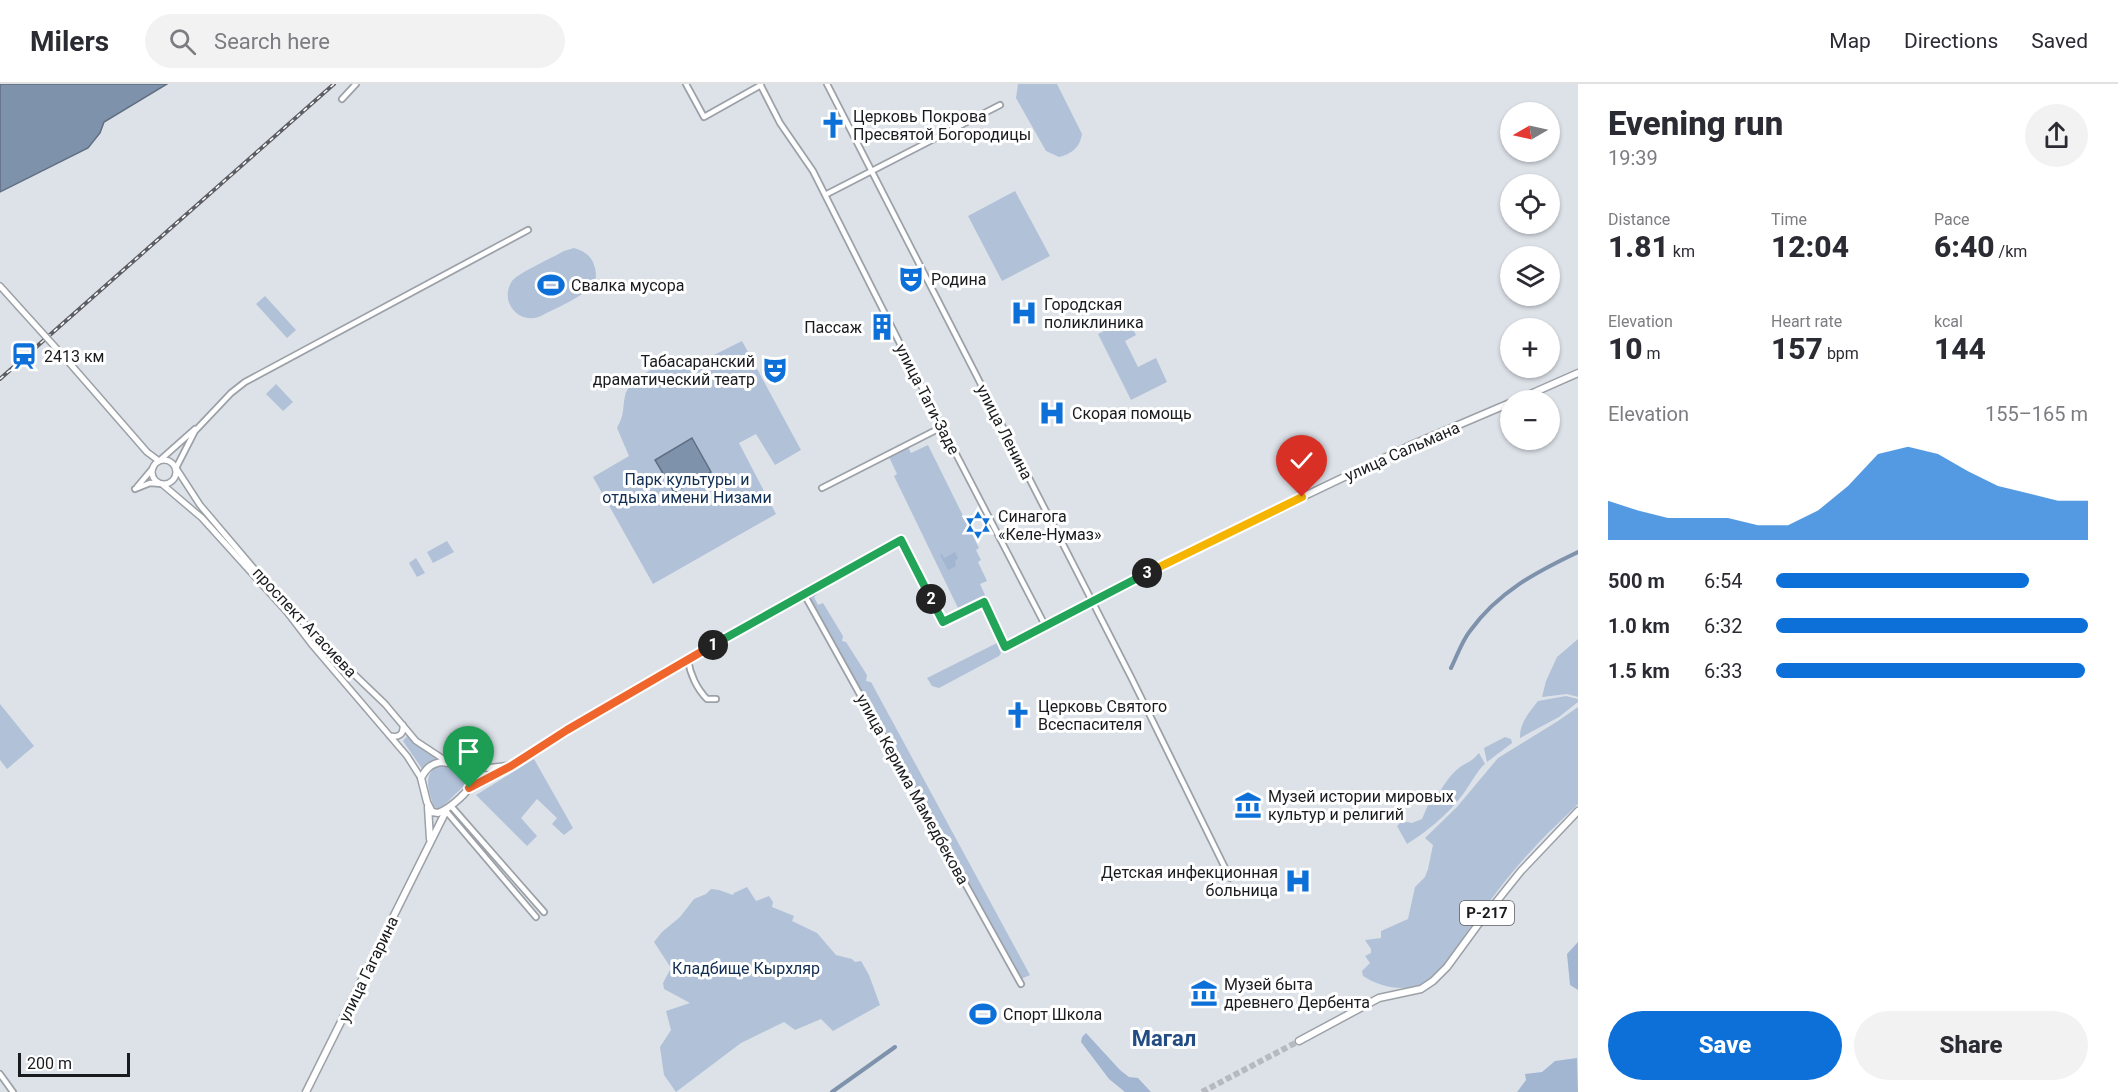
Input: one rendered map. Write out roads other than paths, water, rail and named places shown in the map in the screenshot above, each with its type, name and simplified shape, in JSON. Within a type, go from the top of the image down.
[{"type":"main road","points":[[0,286],[147,452],[159,461],[170,462],[176,468],[177,473],[174,480],[162,484],[154,479],[147,452]]},
{"type":"main road","points":[[1540,390],[1578,373]]},
{"type":"main road","name":"улица Сальмана","points":[[1005,647],[1213,539],[1409,446],[1500,407]]},
{"type":"main road","points":[[153,468],[159,461]]},
{"type":"main road","name":"проспект Агасиева","points":[[176,468],[200,505],[284,605],[350,690],[410,761],[421,778]]},
{"type":"main road","name":"проспект Агасиева","points":[[162,484],[202,518],[417,741],[448,762]]},
{"type":"main road","points":[[902,538],[943,621],[984,600],[1005,647],[984,602],[943,622],[901,540],[688,660],[567,730],[511,766],[469,788],[449,808],[438,813],[432,812],[421,778],[427,768],[433,764],[448,762],[490,768],[509,766],[567,729],[768,612],[902,538]]},
{"type":"main road","points":[[276,613],[284,605]]},
{"type":"main road","points":[[350,690],[349,679],[358,678]]},
{"type":"main road","points":[[390,736],[400,735],[404,730],[403,725]]},
{"type":"main road","points":[[469,788],[474,778],[472,766]]},
{"type":"main road","name":"улица Гагарина","points":[[427,802],[431,832],[429,846]]},
{"type":"main road","name":"улица Гагарина","points":[[306,1092],[449,808]]},
{"type":"main road","name":"Р-217","points":[[1299,1041],[1379,998],[1421,989],[1433,981],[1447,967],[1521,871],[1578,811]]},
{"type":"street","points":[[342,99],[356,84]]},
{"type":"street","points":[[686,84],[704,117],[761,85]]},
{"type":"street","name":"улица Ленина","points":[[827,84],[1131,677],[1230,878]]},
{"type":"street","name":"улица Таги-Заде","points":[[761,85],[780,123],[813,171],[1046,627]]},
{"type":"street","points":[[825,195],[1000,105]]},
{"type":"street","points":[[176,468],[195,432],[231,393],[245,382],[528,230]]},
{"type":"street","points":[[159,461],[205,421]]},
{"type":"street","points":[[822,488],[942,427]]},
{"type":"street","points":[[153,468],[135,489],[150,483],[162,484]]},
{"type":"street","name":"улица Керима Мамедбекова","points":[[804,594],[1021,984]]},
{"type":"street","points":[[688,660],[690,672],[703,695],[707,699],[717,699]]},
{"type":"street","points":[[449,808],[544,912]]},
{"type":"street","points":[[449,808],[536,917]]},
{"type":"street","points":[[0,1074],[13,1092]]},
{"type":"waterway","points":[[1451,668],[1467,635],[1481,617],[1505,594],[1547,567],[1578,552]]},
{"type":"waterway","points":[[832,1092],[895,1047]]},
{"type":"tunnel","points":[[1202,1092],[1299,1041]]},
{"type":"railway","points":[[0,379],[334,84]]},
{"type":"place","name":"Церковь Покрова Пресвятой Богородицы","points":[[833,125]]},
{"type":"place","name":"Родина","points":[[911,279]]},
{"type":"place","name":"Свалка мусора","points":[[551,285]]},
{"type":"place","name":"Городская поликлиника","points":[[1024,313]]},
{"type":"place","name":"Пассаж","points":[[882,327]]},
{"type":"place","name":"2413 км","points":[[24,356]]},
{"type":"place","name":"Табасаранский драматический театр","points":[[775,370]]},
{"type":"place","name":"Скорая помощь","points":[[1052,413]]},
{"type":"place","name":"Синагога «Келе-Нумаз»","points":[[978,525]]},
{"type":"place","name":"Церковь Святого Всеспасителя","points":[[1018,715]]},
{"type":"place","name":"Музей истории мировых культур и религий","points":[[1248,805]]},
{"type":"place","name":"Детская инфекционная больница","points":[[1298,881]]},
{"type":"place","name":"Музей быта древнего Дербента","points":[[1204,993]]},
{"type":"place","name":"Спорт Школа","points":[[983,1014]]},
{"type":"district","name":"Магал","points":[[1164,1038]]},
{"type":"park label","name":"Парк культуры и отдыха имени Низами","points":[[687,488]]},
{"type":"park label","name":"Кладбище Кырхляр","points":[[746,968]]}]
